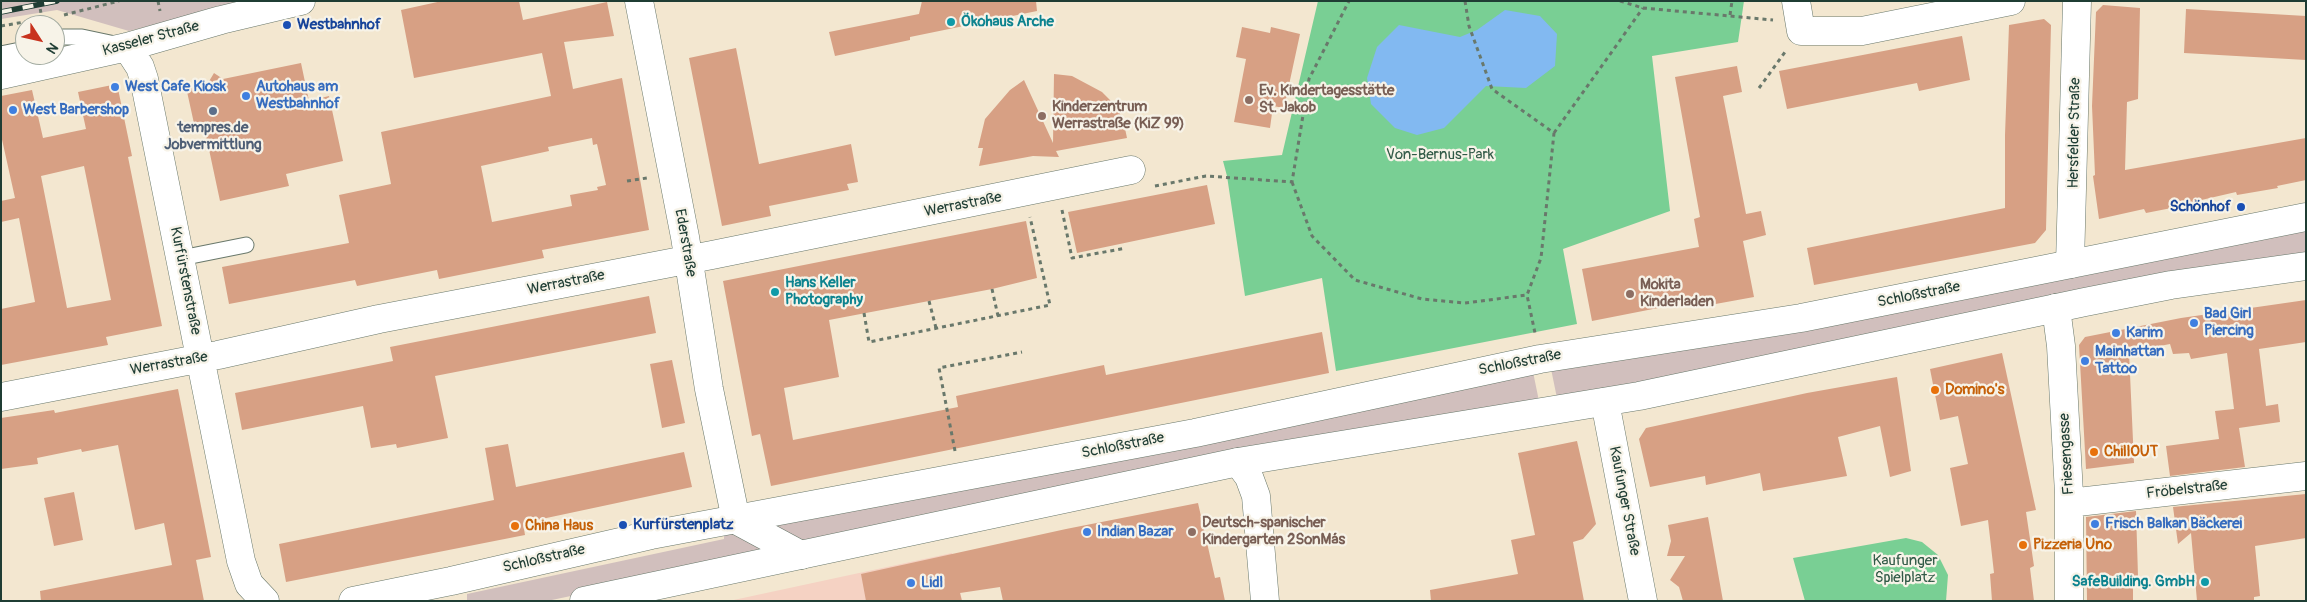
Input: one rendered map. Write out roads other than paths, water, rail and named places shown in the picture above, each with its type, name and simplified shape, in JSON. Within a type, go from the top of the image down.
[{"type":"street","name":"Kasseler Straße","points":[[1,74],[127,47],[221,20],[301,1]]},
{"type":"street","name":"Ederstraße","points":[[639,1],[688,260],[709,389],[736,520]]},
{"type":"street","points":[[1796,1],[1801,31],[1862,31],[2011,1]]},
{"type":"street","name":"Hersfelder Straße","points":[[2070,264],[2077,1]]},
{"type":"street","name":"Kurfürstenstraße","points":[[127,47],[140,67],[144,79],[182,258],[200,359],[244,574],[253,590],[265,601]]},
{"type":"street","name":"Werrastraße","points":[[1,397],[200,359],[379,320],[1040,190],[1131,170]]},
{"type":"street","name":"Schloßstraße","points":[[353,601],[453,591],[628,540],[1195,433],[1540,358],[1800,318],[2306,217]]},
{"type":"street","points":[[584,601],[1238,462],[1605,402],[2171,285],[2306,266]]},
{"type":"street","name":"Friesengasse","points":[[2056,308],[2061,346],[2069,503],[2069,601]]},
{"type":"street","name":"Kaufunger Straße","points":[[1605,402],[1643,601]]},
{"type":"street","points":[[1238,462],[1249,477],[1256,496],[1265,601]]},
{"type":"street","name":"Fröbelstraße","points":[[2069,503],[2306,476]]},
{"type":"street","points":[[736,520],[801,555]]},
{"type":"lane","points":[[65,37],[82,37],[127,47]]},
{"type":"lane","points":[[1,54],[15,51]]},
{"type":"lane","points":[[182,258],[246,245]]},
{"type":"water","points":[[1505,10],[1540,16],[1557,34],[1555,66],[1526,88],[1486,86],[1444,128],[1417,135],[1395,128],[1371,104],[1367,78],[1377,47],[1399,25],[1460,37],[1477,30]]},
{"type":"railway","points":[[1,12],[57,1]]},
{"type":"place","name":"Ökohaus Arche","points":[[951,22]]},
{"type":"place","name":"Westbahnhof","points":[[287,25]]},
{"type":"place","name":"West Cafe Kiosk","points":[[115,87]]},
{"type":"place","name":"Autohaus am Westbahnhof","points":[[246,96]]},
{"type":"place","name":"Ev. Kindertagesstätte St. Jakob","points":[[1249,100]]},
{"type":"place","name":"West Barbershop","points":[[13,110]]},
{"type":"place","name":"tempres.de Jobvermittlung","points":[[213,111]]},
{"type":"place","name":"Kinderzentrum Werrastraße (KiZ 99)","points":[[1042,116]]},
{"type":"place","name":"Schönhof","points":[[2241,207]]},
{"type":"place","name":"Hans Keller Photography","points":[[775,292]]},
{"type":"place","name":"Mokita Kinderladen","points":[[1630,294]]},
{"type":"place","name":"Bad Girl Piercing","points":[[2194,323]]},
{"type":"place","name":"Karim","points":[[2116,333]]},
{"type":"place","name":"Mainhattan Tattoo","points":[[2085,361]]},
{"type":"place","name":"Domino's","points":[[1935,390]]},
{"type":"place","name":"ChillOUT","points":[[2094,452]]},
{"type":"place","name":"Frisch Balkan Bäckerei","points":[[2095,524]]},
{"type":"place","name":"Kurfürstenplatz","points":[[623,525]]},
{"type":"place","name":"China Haus","points":[[515,526]]},
{"type":"place","name":"Indian Bazar","points":[[1087,532]]},
{"type":"place","name":"Deutsch-spanischer Kindergarten 2SonMás","points":[[1192,532]]},
{"type":"place","name":"Pizzeria Uno","points":[[2023,545]]},
{"type":"place","name":"SafeBuilding. GmbH","points":[[2205,582]]},
{"type":"place","name":"Lidl","points":[[911,583]]},
{"type":"park label","name":"Von-Bernus-Park","points":[[1440,155]]},
{"type":"park label","name":"Kaufunger Spielplatz","points":[[1905,570]]}]
